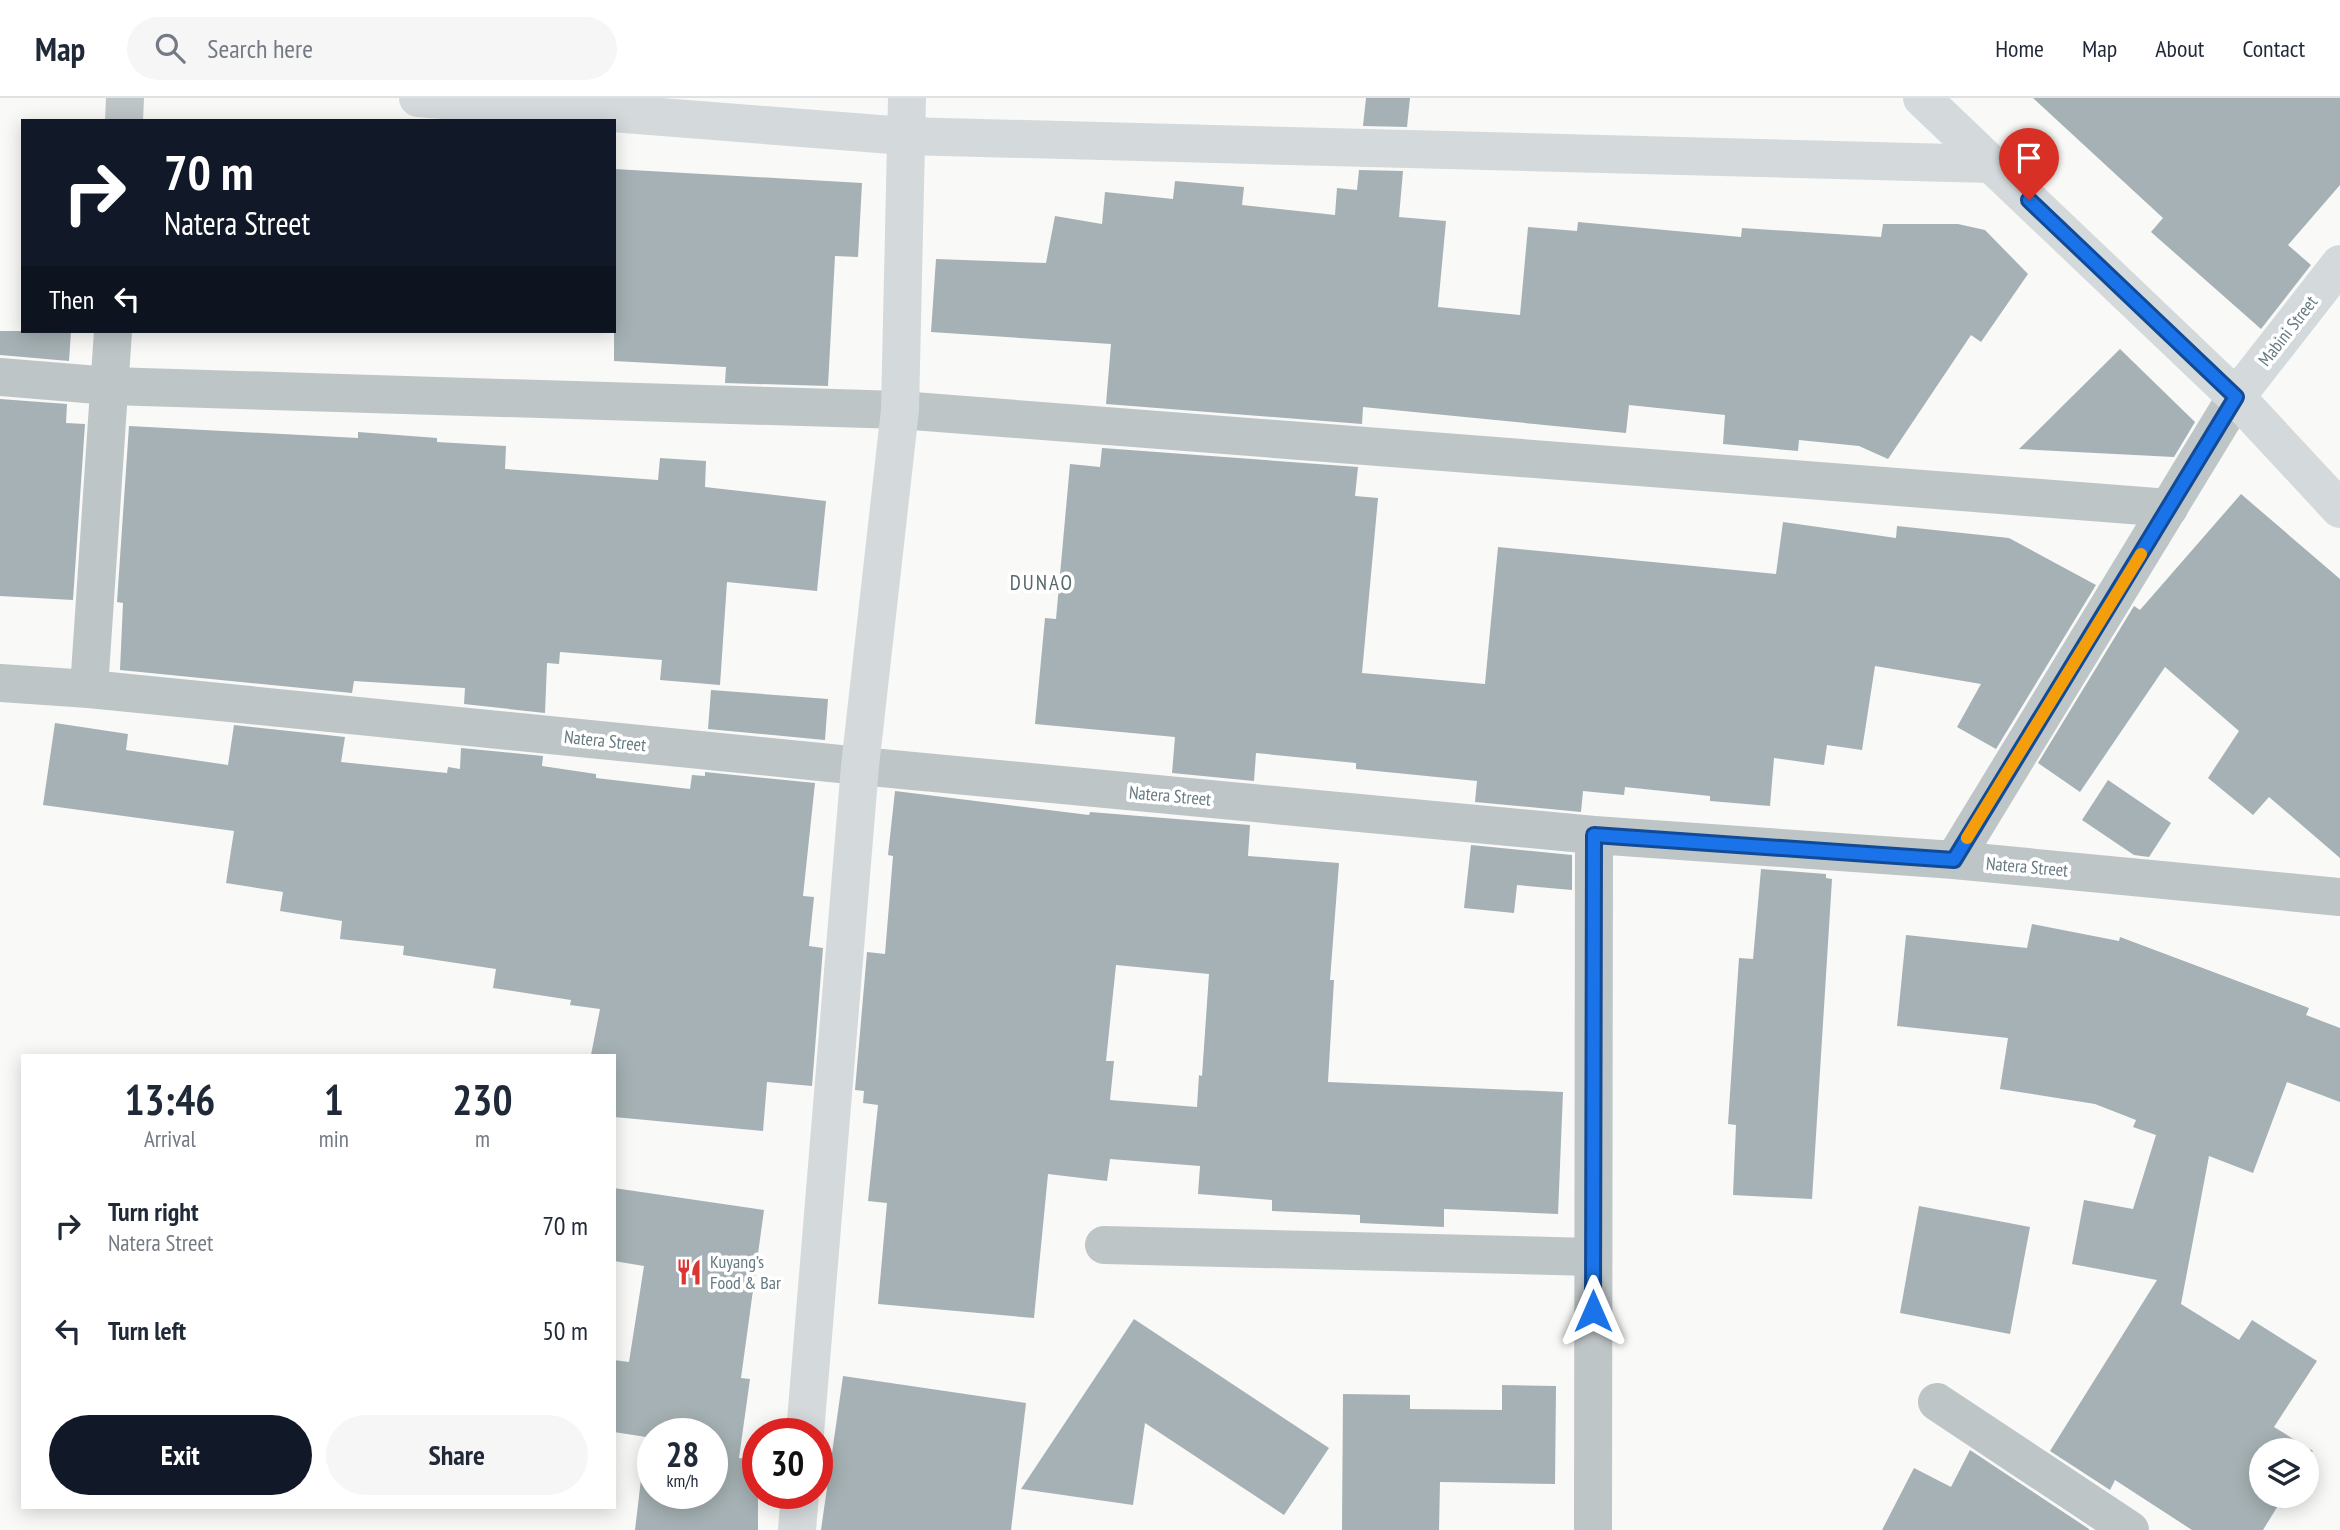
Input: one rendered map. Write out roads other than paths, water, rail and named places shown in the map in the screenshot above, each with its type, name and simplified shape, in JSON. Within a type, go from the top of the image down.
[{"type":"street","points":[[124,119],[125,98]]},
{"type":"street","points":[[418,98],[905,136],[1991,164]]},
{"type":"street","points":[[806,1418],[860,766],[900,410],[907,98]]},
{"type":"street","points":[[1922,98],[2236,397],[2340,509]]},
{"type":"street","name":"Mabini Street","points":[[2236,397],[2340,264]]},
{"type":"street","points":[[89,689],[113,333]]},
{"type":"street","points":[[0,377],[110,386],[900,410],[2169,508]]},
{"type":"street","points":[[1954,860],[2236,397]]},
{"type":"street","name":"Natera Street","points":[[0,683],[89,689],[860,766],[1594,835],[1954,860],[2340,897]]},
{"type":"street","points":[[1593,1530],[1594,835]]},
{"type":"street","points":[[1104,1245],[1594,1257]]},
{"type":"street","points":[[1937,1402],[2130,1530]]},
{"type":"street","points":[[797,1530],[799,1509]]},
{"type":"place","name":"Kuyang’s Food & Bar","points":[[689,1272]]},
{"type":"district","name":"DUNAO","points":[[1042,583]]}]
